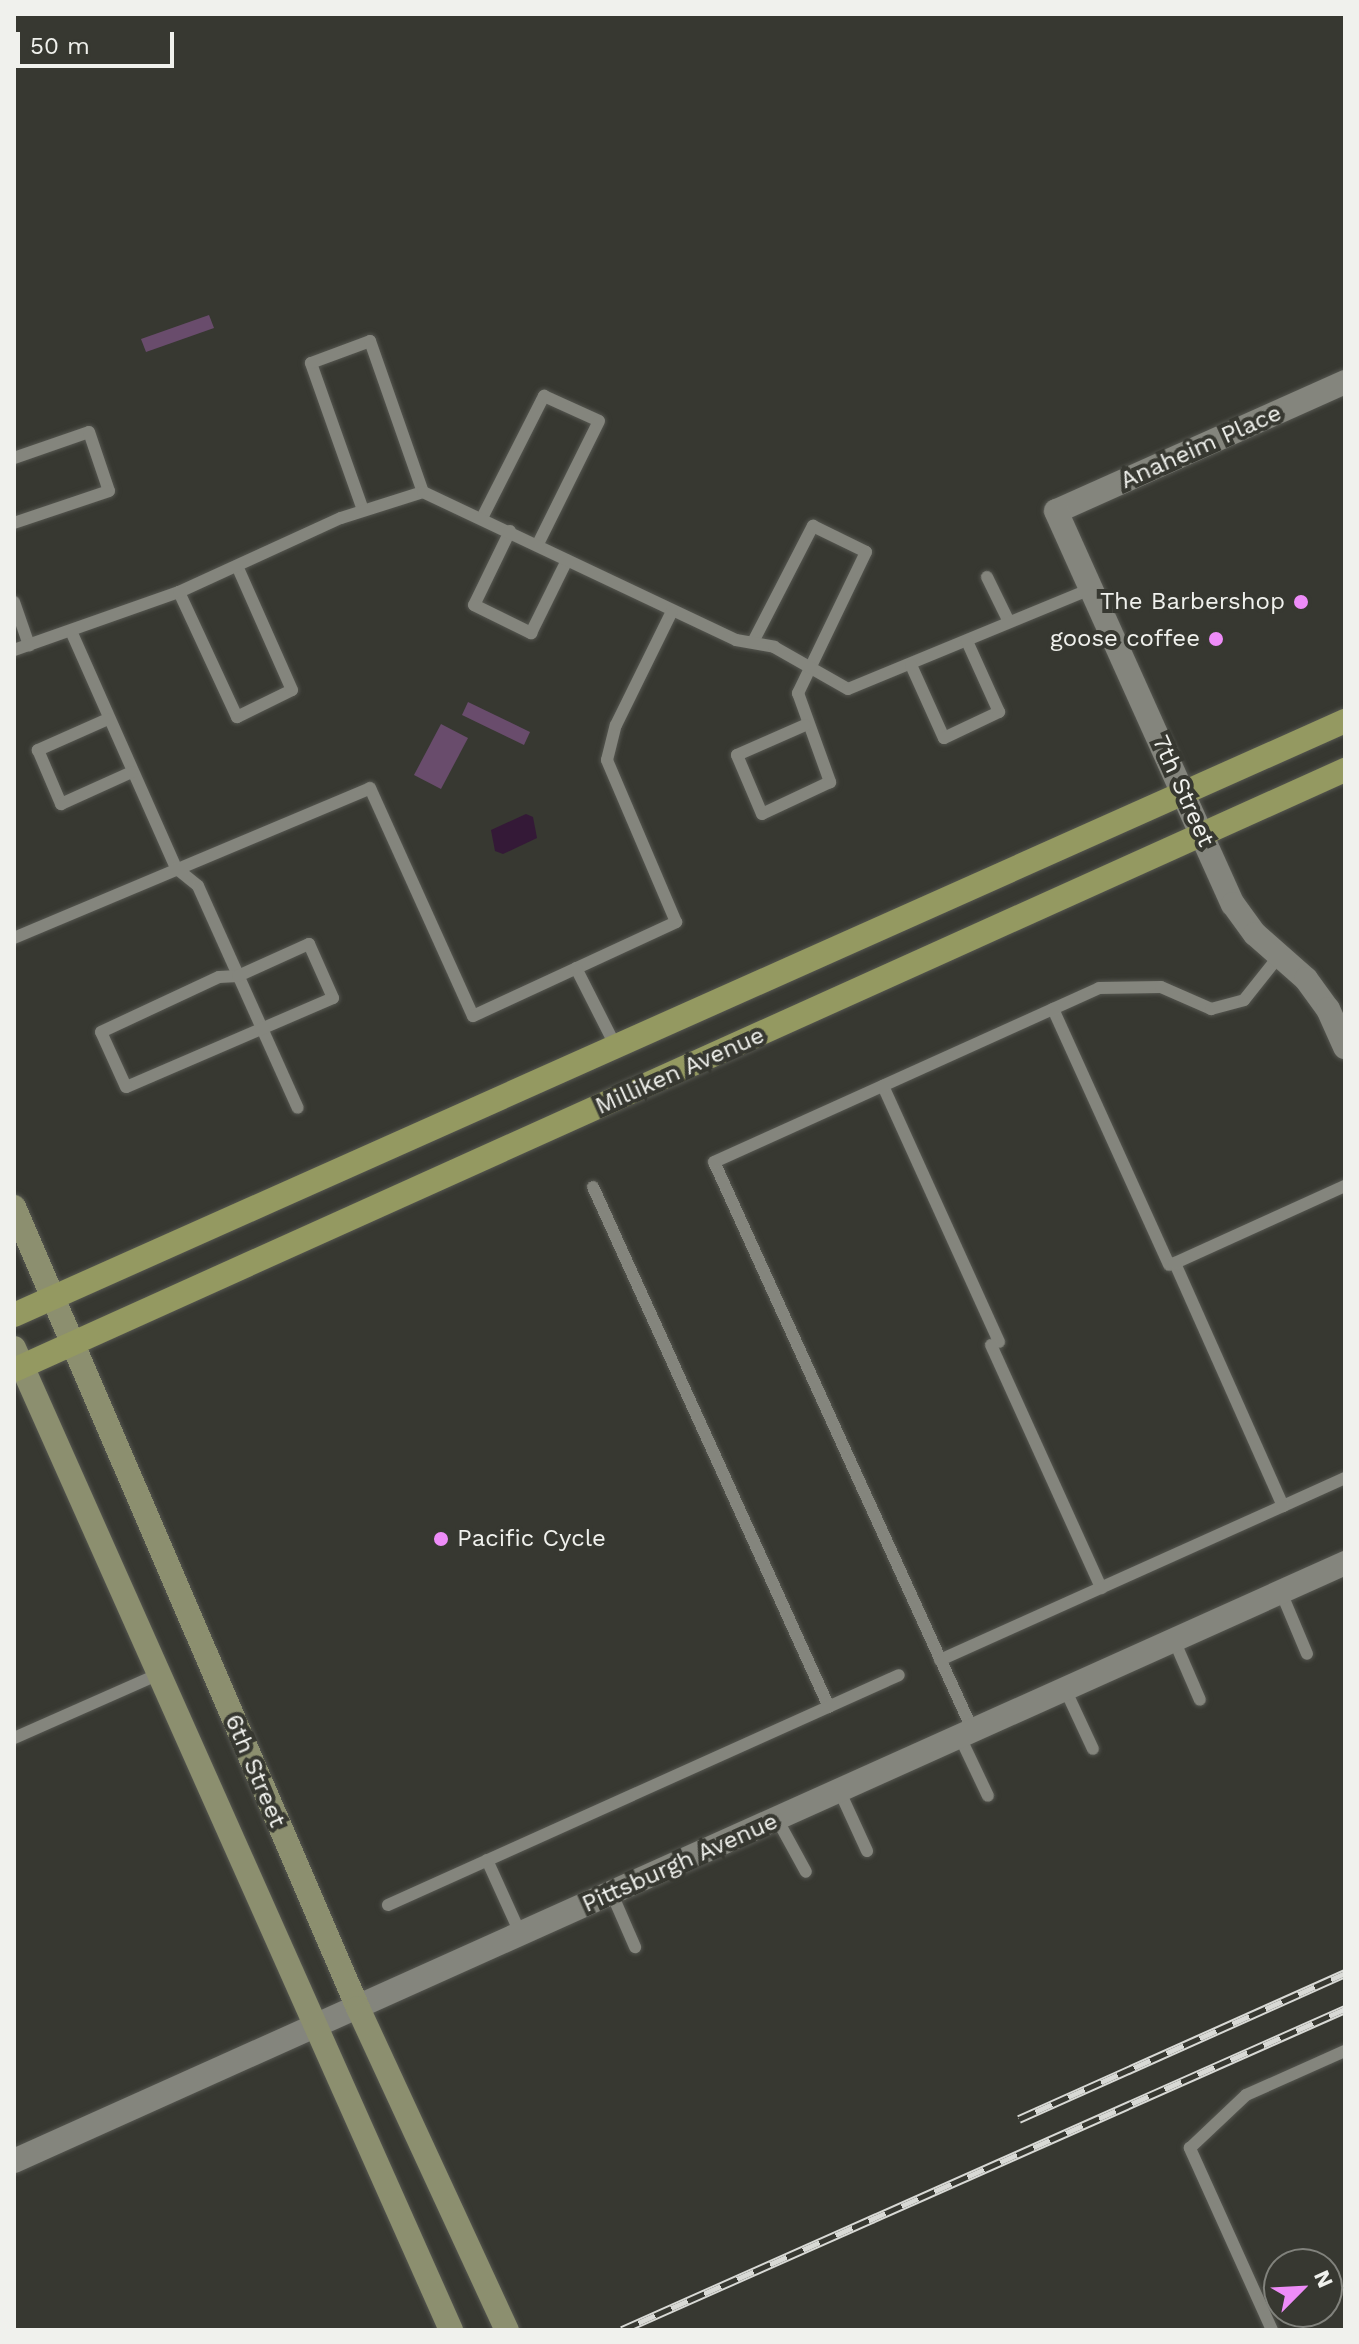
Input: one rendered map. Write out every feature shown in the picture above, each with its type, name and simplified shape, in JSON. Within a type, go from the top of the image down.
[{"type":"main road","name":"Milliken Avenue","points":[[14,1315],[1345,721]]},
{"type":"main road","name":"Milliken Avenue","points":[[17,1361],[71,1344],[1345,770]]},
{"type":"main road","name":"6th Street","points":[[14,1207],[358,2008],[507,2330]]},
{"type":"main road","name":"6th Street","points":[[17,1361],[159,1674],[312,2029],[451,2330]]},
{"type":"street","name":"Anaheim Place","points":[[1056,511],[1345,382]]},
{"type":"street","name":"7th Street","points":[[1056,511],[1204,833],[1233,904],[1328,1009],[1345,1045]]},
{"type":"street","name":"Pittsburgh Avenue","points":[[14,2161],[1345,1563]]},
{"type":"lane","points":[[363,510],[311,363],[370,341],[423,492]]},
{"type":"lane","points":[[483,516],[544,396],[599,421],[538,544]]},
{"type":"lane","points":[[14,458],[89,432],[109,491],[14,523]]},
{"type":"lane","points":[[14,650],[179,592],[363,510],[423,492],[483,516],[672,611],[774,647],[848,689],[1091,589]]},
{"type":"lane","points":[[753,642],[813,526],[866,552],[798,693],[805,725],[830,782],[762,814],[737,755],[805,725]]},
{"type":"lane","points":[[510,531],[474,605],[531,633],[567,560]]},
{"type":"lane","points":[[179,592],[237,717],[292,690],[238,568]]},
{"type":"lane","points":[[987,577],[1009,622]]},
{"type":"lane","points":[[14,602],[29,645]]},
{"type":"lane","points":[[14,938],[370,788],[473,1016],[676,922],[607,760],[616,725],[672,611]]},
{"type":"lane","points":[[71,631],[176,868],[198,886],[298,1108]]},
{"type":"lane","points":[[911,665],[944,738],[999,712],[967,641]]},
{"type":"lane","points":[[108,719],[38,750],[61,804],[132,772]]},
{"type":"lane","points":[[309,944],[333,998],[262,1029],[242,1033],[126,1087],[101,1032],[219,977],[238,976],[309,944]]},
{"type":"lane","points":[[988,1796],[940,1660],[714,1162],[1099,988],[1161,987],[1211,1009],[1244,1000],[1279,956]]},
{"type":"lane","points":[[576,968],[615,1045]]},
{"type":"lane","points":[[1053,1009],[1169,1265]]},
{"type":"lane","points":[[883,1086],[1101,1588]]},
{"type":"lane","points":[[1283,1506],[1175,1263],[1345,1186]]},
{"type":"lane","points":[[593,1187],[829,1707]]},
{"type":"lane","points":[[940,1660],[1345,1478]]},
{"type":"lane","points":[[1281,1592],[1307,1654]]},
{"type":"lane","points":[[1174,1640],[1200,1700]]},
{"type":"lane","points":[[14,1738],[159,1674]]},
{"type":"lane","points":[[388,1905],[899,1675]]},
{"type":"lane","points":[[1065,1689],[1093,1749]]},
{"type":"lane","points":[[840,1792],[867,1851]]},
{"type":"lane","points":[[777,1819],[806,1872]]},
{"type":"lane","points":[[487,1860],[521,1935]]},
{"type":"lane","points":[[612,1894],[635,1947]]},
{"type":"lane","points":[[1272,2330],[1190,2148],[1246,2095],[1345,2051]]},
{"type":"shaded area","points":[[209,315],[214,328],[146,352],[141,339]]},
{"type":"shaded area","points":[[468,702],[530,732],[524,745],[462,715]]},
{"type":"shaded area","points":[[441,724],[468,738],[441,789],[414,775]]},
{"type":"shaded area","points":[[526,814],[533,817],[537,838],[503,854],[495,851],[491,830]]},
{"type":"railway","points":[[1019,2119],[1345,1973]]},
{"type":"railway","points":[[622,2330],[1345,2009]]},
{"type":"place","name":"The Barbershop","points":[[1301,602]]},
{"type":"place","name":"goose coffee","points":[[1216,639]]},
{"type":"place","name":"Pacific Cycle","points":[[441,1539]]}]
